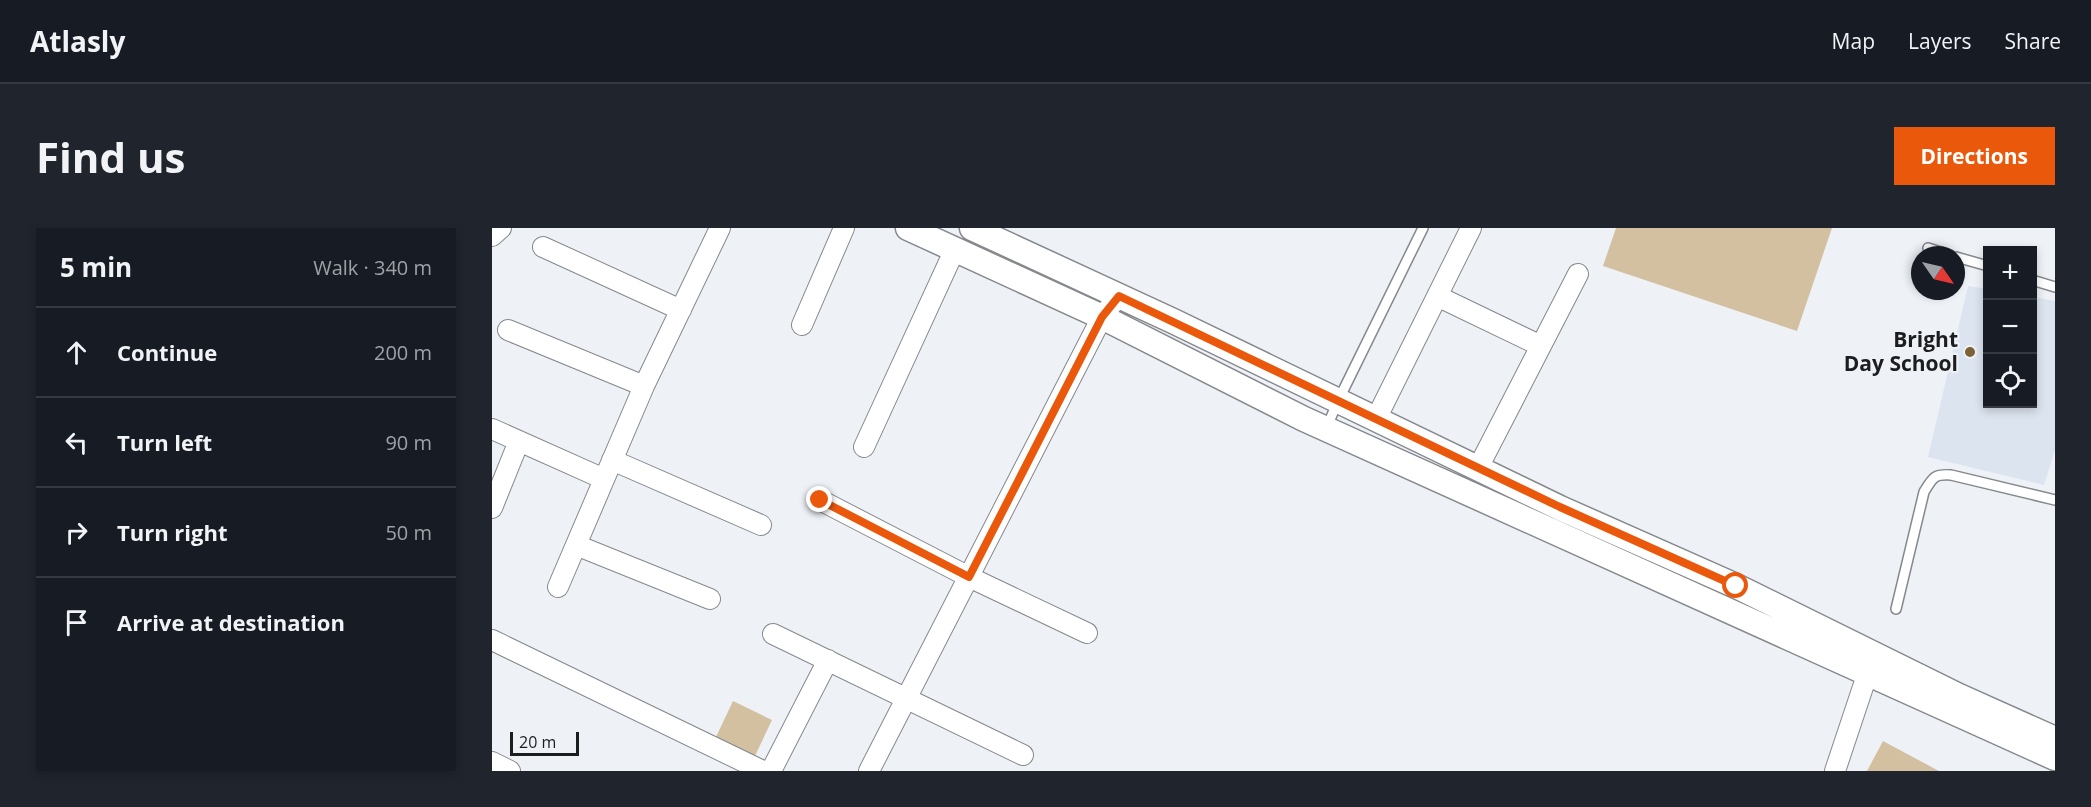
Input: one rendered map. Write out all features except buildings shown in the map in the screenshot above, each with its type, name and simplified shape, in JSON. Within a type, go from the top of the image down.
[{"type":"street","points":[[492,236],[501,228]]},
{"type":"street","points":[[558,587],[644,386],[720,228]]},
{"type":"street","points":[[802,325],[844,228]]},
{"type":"street","points":[[908,228],[1102,317],[1326,429],[1870,663],[1959,696],[2055,739]]},
{"type":"street","points":[[972,228],[1560,507],[1736,586],[1870,663],[2055,758]]},
{"type":"street","points":[[1376,419],[1471,228]]},
{"type":"street","points":[[543,247],[681,310]]},
{"type":"street","points":[[864,447],[955,249]]},
{"type":"street","points":[[1478,468],[1578,274]]},
{"type":"street","points":[[869,771],[1102,317],[1119,296]]},
{"type":"street","points":[[1437,296],[1540,346]]},
{"type":"street","points":[[508,330],[644,386]]},
{"type":"street","points":[[492,429],[604,479]]},
{"type":"street","points":[[492,508],[519,441]]},
{"type":"street","points":[[612,460],[761,525]]},
{"type":"street","points":[[820,500],[969,577],[1087,633]]},
{"type":"street","points":[[576,545],[710,599]]},
{"type":"street","points":[[773,634],[1023,755]]},
{"type":"street","points":[[492,640],[762,771]]},
{"type":"street","points":[[771,771],[828,660]]},
{"type":"street","points":[[1835,771],[1870,663]]},
{"type":"street","points":[[492,762],[510,771]]},
{"type":"lane","points":[[1326,429],[1423,228]]},
{"type":"lane","points":[[1965,260],[1983,265]]},
{"type":"lane","points":[[2037,282],[2055,287]]},
{"type":"lane","points":[[1896,609],[1924,492],[1932,479],[1939,474],[1952,475],[2055,500]]},
{"type":"shaded area","name":"Bright Day School","points":[[1968,286],[1983,288],[1983,408],[2037,408],[2037,298],[2055,301],[2055,450],[2044,485],[1928,457]]},
{"type":"place","name":"Bright Day School","points":[[1970,352]]},
{"type":"route","points":[[820,500],[969,577],[1102,317],[1119,296],[1560,507],[1736,586]]}]
